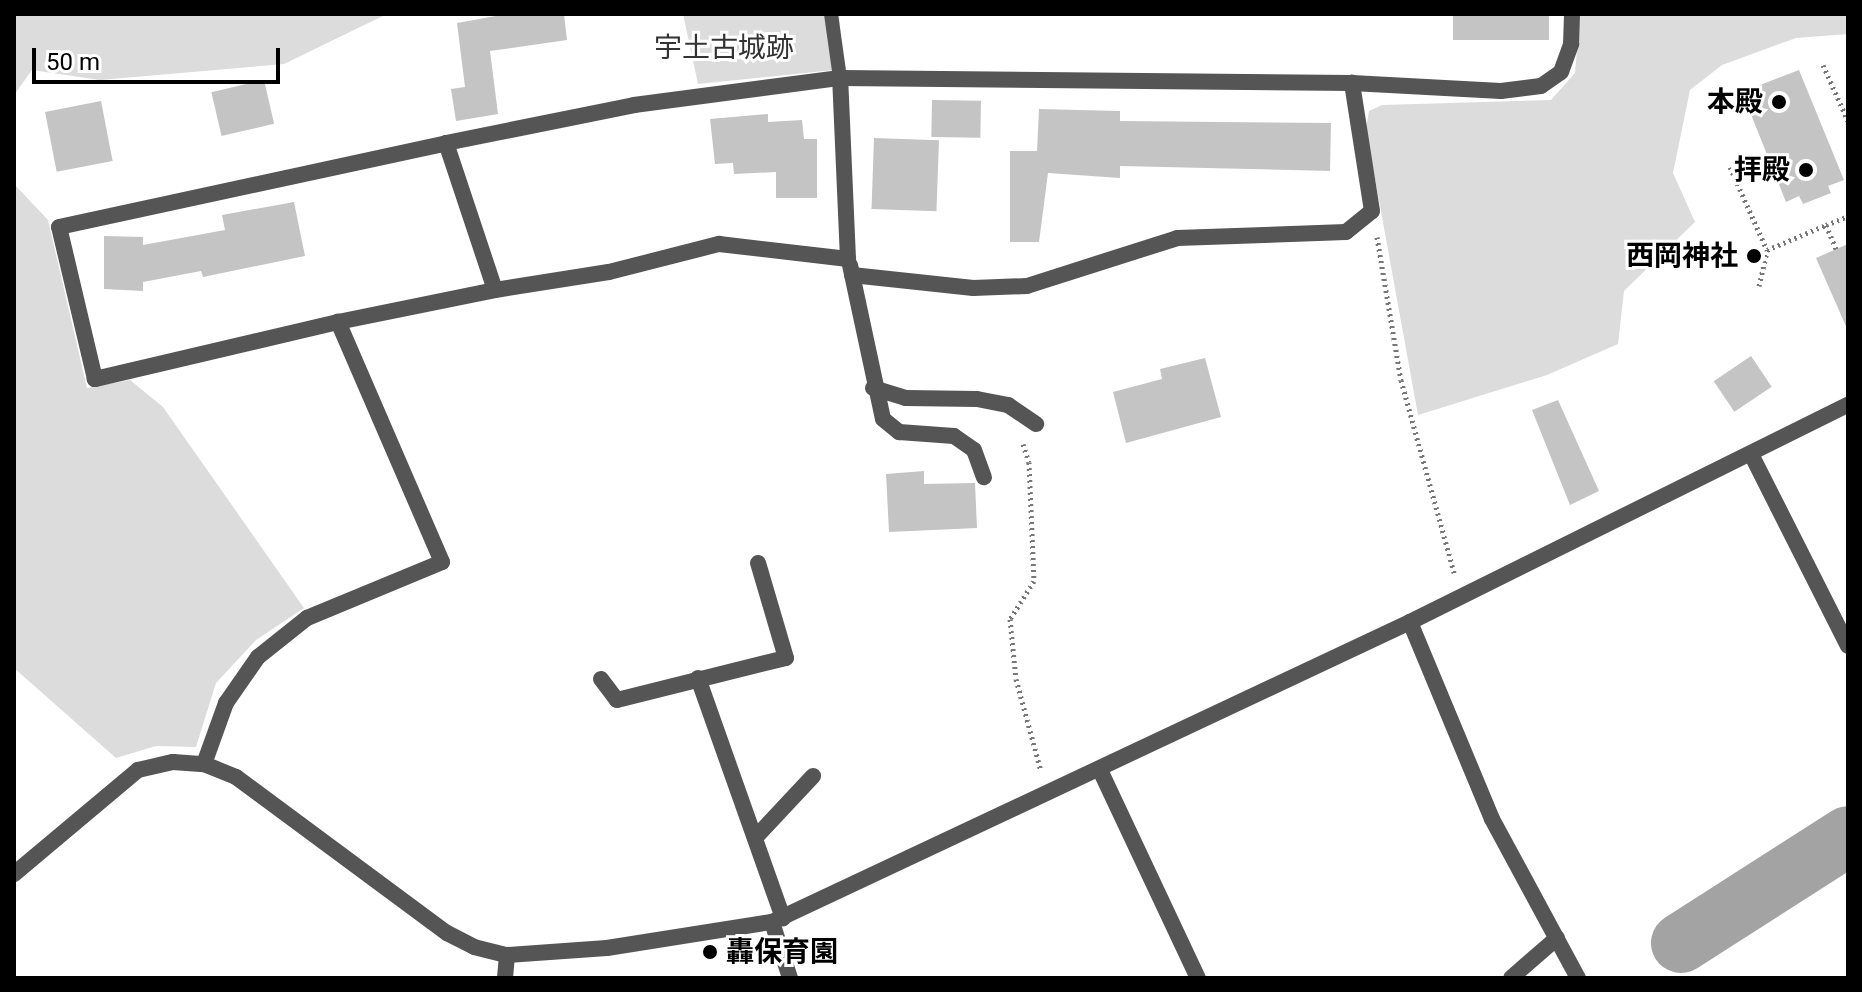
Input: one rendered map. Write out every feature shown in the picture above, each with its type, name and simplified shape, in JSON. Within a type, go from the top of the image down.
[{"type":"street","points":[[1352,83],[1372,211],[1346,232],[1177,238],[1027,286],[957,287],[719,244],[609,272],[495,290],[338,322],[95,379],[59,227],[634,105],[840,78],[1352,83],[1501,91],[1541,86],[1561,72],[1571,44],[1572,14]]},
{"type":"street","points":[[840,78],[850,267],[873,388],[883,419],[899,432],[954,436],[974,450],[984,477]]},
{"type":"street","points":[[446,143],[495,290]]},
{"type":"street","points":[[204,764],[226,703],[258,657],[307,618],[442,562],[338,322]]},
{"type":"street","points":[[873,388],[905,398],[1008,405],[1036,424]]},
{"type":"street","points":[[16,870],[138,770],[173,762],[204,764],[236,777],[447,933],[507,955],[607,948],[777,920],[1049,795],[1410,622],[1848,405]]},
{"type":"street","points":[[1751,454],[1848,646]]},
{"type":"street","points":[[601,679],[617,700],[786,658],[758,563]]},
{"type":"street","points":[[1410,622],[1492,819],[1578,978]]},
{"type":"street","points":[[698,678],[755,838],[790,978]]},
{"type":"street","points":[[1100,770],[1198,978]]},
{"type":"street","points":[[755,838],[813,776]]},
{"type":"street","points":[[1511,978],[1557,938]]},
{"type":"street","points":[[505,978],[507,955]]},
{"type":"lane","points":[[831,14],[840,78]]},
{"type":"path","points":[[1823,65],[1848,121]]},
{"type":"path","points":[[1730,167],[1767,250],[1759,286]]},
{"type":"path","points":[[1372,211],[1401,380],[1461,597]]},
{"type":"path","points":[[1767,250],[1848,216]]},
{"type":"path","points":[[1826,225],[1836,249]]},
{"type":"path","points":[[1008,405],[1029,462],[1034,581],[1010,619],[1016,679],[1049,795]]},
{"type":"green space","points":[[14,14],[387,14],[284,64],[100,80],[32,70],[14,95]]},
{"type":"green space","name":"宇土古城跡","points":[[683,14],[839,14],[843,69],[698,84]]},
{"type":"green space","points":[[1580,14],[1848,14],[1848,34],[1796,38],[1722,65],[1690,90],[1673,173],[1695,222],[1624,291],[1618,344],[1547,375],[1418,415],[1366,129],[1369,111],[1382,105],[1551,100],[1575,73]]},
{"type":"green space","points":[[14,184],[48,220],[87,388],[130,380],[163,407],[304,608],[256,640],[216,683],[196,747],[156,746],[116,758],[14,668]]},
{"type":"building","points":[[507,14],[564,14],[567,40],[490,51],[498,114],[456,121],[451,89],[465,87],[457,23]]},
{"type":"building","points":[[1453,14],[1549,14],[1549,40],[1453,40]]},
{"type":"building","points":[[1799,70],[1844,180],[1828,186],[1831,193],[1803,204],[1799,196],[1786,202],[1742,92]]},
{"type":"building","points":[[264,80],[274,124],[222,136],[211,92]]},
{"type":"building","points":[[932,100],[981,101],[980,138],[931,137]]},
{"type":"building","points":[[101,101],[113,161],[57,172],[45,112]]},
{"type":"building","points":[[1039,109],[1120,111],[1120,121],[1331,123],[1330,171],[1120,166],[1120,178],[1048,173],[1039,242],[1010,242],[1010,151],[1037,151]]},
{"type":"building","points":[[768,114],[768,122],[802,120],[804,139],[817,139],[817,198],[776,198],[776,172],[734,174],[733,163],[715,164],[710,119]]},
{"type":"building","points":[[874,138],[939,140],[936,211],[872,209]]},
{"type":"building","points":[[294,202],[305,256],[203,277],[201,271],[143,282],[143,291],[104,289],[104,236],[143,237],[143,245],[225,230],[222,215]]},
{"type":"building","points":[[1848,244],[1848,331],[1816,258]]},
{"type":"building","points":[[1751,356],[1772,387],[1734,412],[1714,381]]},
{"type":"building","points":[[1205,358],[1221,417],[1126,443],[1113,392],[1162,379],[1160,369]]},
{"type":"building","points":[[1558,400],[1599,491],[1570,505],[1532,410]]},
{"type":"building","points":[[924,471],[924,484],[975,483],[977,528],[889,532],[886,474]]},
{"type":"waterway","points":[[1681,943],[1848,836]]},
{"type":"place","name":"本殿","points":[[1779,102]]},
{"type":"place","name":"拝殿","points":[[1806,170]]},
{"type":"place","name":"西岡神社","points":[[1754,256]]},
{"type":"place","name":"轟保育園","points":[[710,952]]}]
